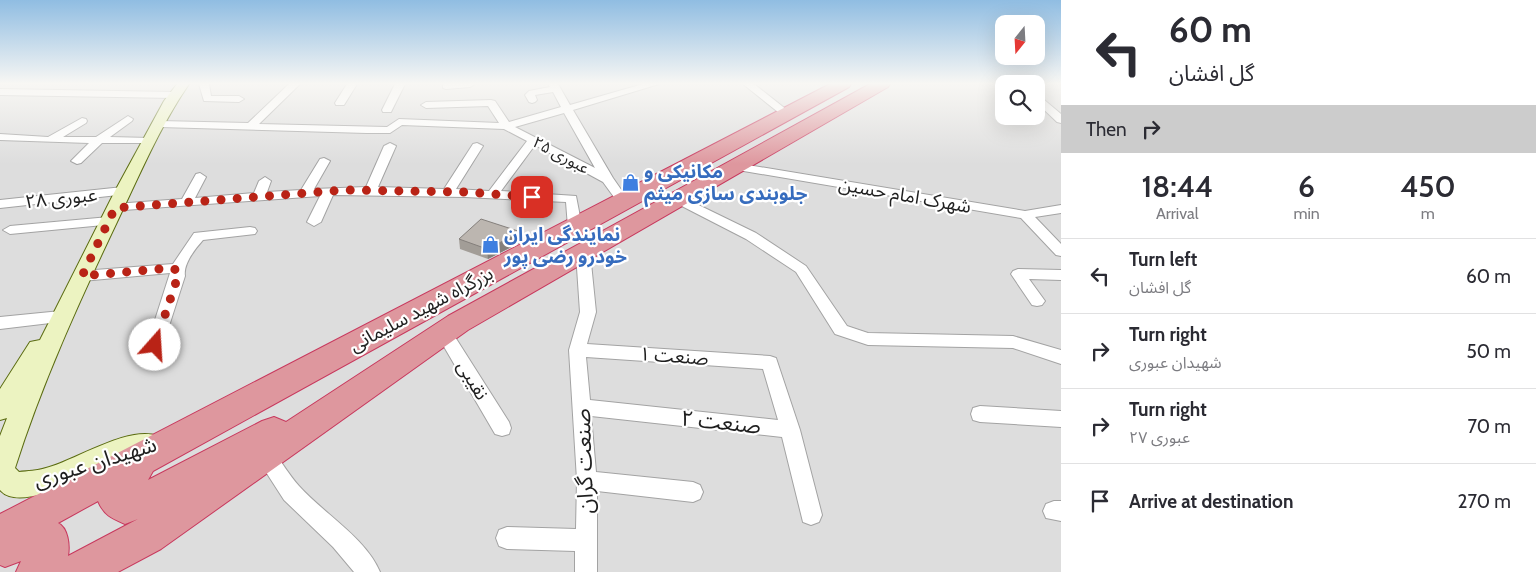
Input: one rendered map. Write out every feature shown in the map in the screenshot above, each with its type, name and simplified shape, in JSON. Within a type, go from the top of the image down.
[{"type":"highway","name":"بزرگراه شهید سلیمانی","points":[[0,534],[793,111]]},
{"type":"highway","name":"بزرگراه شهید سلیمانی","points":[[338,406],[451,328],[834,111]]},
{"type":"highway","points":[[175,441],[125,477],[114,489],[116,500],[125,506],[155,495],[286,425],[338,406]]},
{"type":"highway","points":[[78,572],[148,536],[338,406]]},
{"type":"highway","points":[[0,551],[21,540],[40,534],[49,539],[51,549],[46,562],[36,572]]},
{"type":"main road","name":"شهیدان عبوری","points":[[167,111],[123,191],[61,317],[15,429],[1,471],[13,485],[46,481],[118,451],[175,441]]},
{"type":"main road","name":"شهیدان عبوری","points":[[0,410],[48,332],[61,317]]},
{"type":"street","points":[[252,125],[267,111]]},
{"type":"street","points":[[496,111],[506,126],[565,111]]},
{"type":"street","points":[[568,111],[607,179],[624,201]]},
{"type":"street","points":[[783,111],[787,114]]},
{"type":"street","points":[[1051,111],[1061,120]]},
{"type":"street","points":[[77,162],[99,140],[128,119]]},
{"type":"street","points":[[50,140],[82,121]]},
{"type":"street","name":"عبوری ۲۵","points":[[160,124],[252,125],[367,130],[390,130],[399,122],[506,126],[607,179]]},
{"type":"street","points":[[0,137],[50,140],[150,141]]},
{"type":"street","points":[[493,194],[533,140]]},
{"type":"street","points":[[370,191],[390,146]]},
{"type":"street","points":[[448,192],[477,146]]},
{"type":"street","points":[[305,194],[324,161]]},
{"type":"street","name":"شهرک امام حسین","points":[[736,166],[1025,215],[1061,209]]},
{"type":"street","points":[[187,202],[200,177]]},
{"type":"street","points":[[260,197],[265,181]]},
{"type":"street","name":"عبوری ۲۸","points":[[0,204],[123,191]]},
{"type":"street","points":[[10,230],[187,202],[328,192],[370,191],[448,192],[572,199],[576,227]]},
{"type":"street","points":[[314,222],[328,192]]},
{"type":"street","points":[[678,199],[751,236],[801,269],[841,330],[868,339],[1013,342],[1061,357]]},
{"type":"street","points":[[1025,215],[1061,252]]},
{"type":"street","points":[[155,345],[178,276],[177,270],[193,243],[200,236],[250,232]]},
{"type":"street","points":[[1042,232],[1061,233]]},
{"type":"street","points":[[577,350],[588,312],[583,253]]},
{"type":"street","points":[[82,276],[170,268],[177,270]]},
{"type":"street","points":[[1037,301],[1018,274],[1061,275]]},
{"type":"street","points":[[0,323],[61,317]]},
{"type":"street","name":"نقیبی","points":[[451,328],[502,428]]},
{"type":"street","name":"صنعت ۱","points":[[577,350],[770,363]]},
{"type":"street","name":"صنعت گران","points":[[577,350],[587,480],[586,572]]},
{"type":"street","name":"صنعت ۲","points":[[582,407],[790,430],[770,363]]},
{"type":"street","points":[[980,414],[1061,419]]},
{"type":"street","points":[[790,430],[811,515]]},
{"type":"street","points":[[265,455],[291,493],[340,539],[369,572]]},
{"type":"street","points":[[587,480],[694,492]]},
{"type":"street","points":[[508,538],[586,540]]},
{"type":"shaded area","points":[[0,111],[995,111],[995,125],[1045,125],[1045,111],[1061,111],[1061,572],[0,572]]},
{"type":"building","points":[[481,219],[521,232],[487,249],[459,239]]},
{"type":"place","name":"مکانیکی و جلوبندی سازی میثم","points":[[630,182]]},
{"type":"place","name":"نمایندگی ایران خودرو رضی پور","points":[[490,245]]},
{"type":"route","points":[[155,345],[178,276],[177,270],[170,268],[82,276],[115,208],[345,190],[465,192],[532,197]]}]
